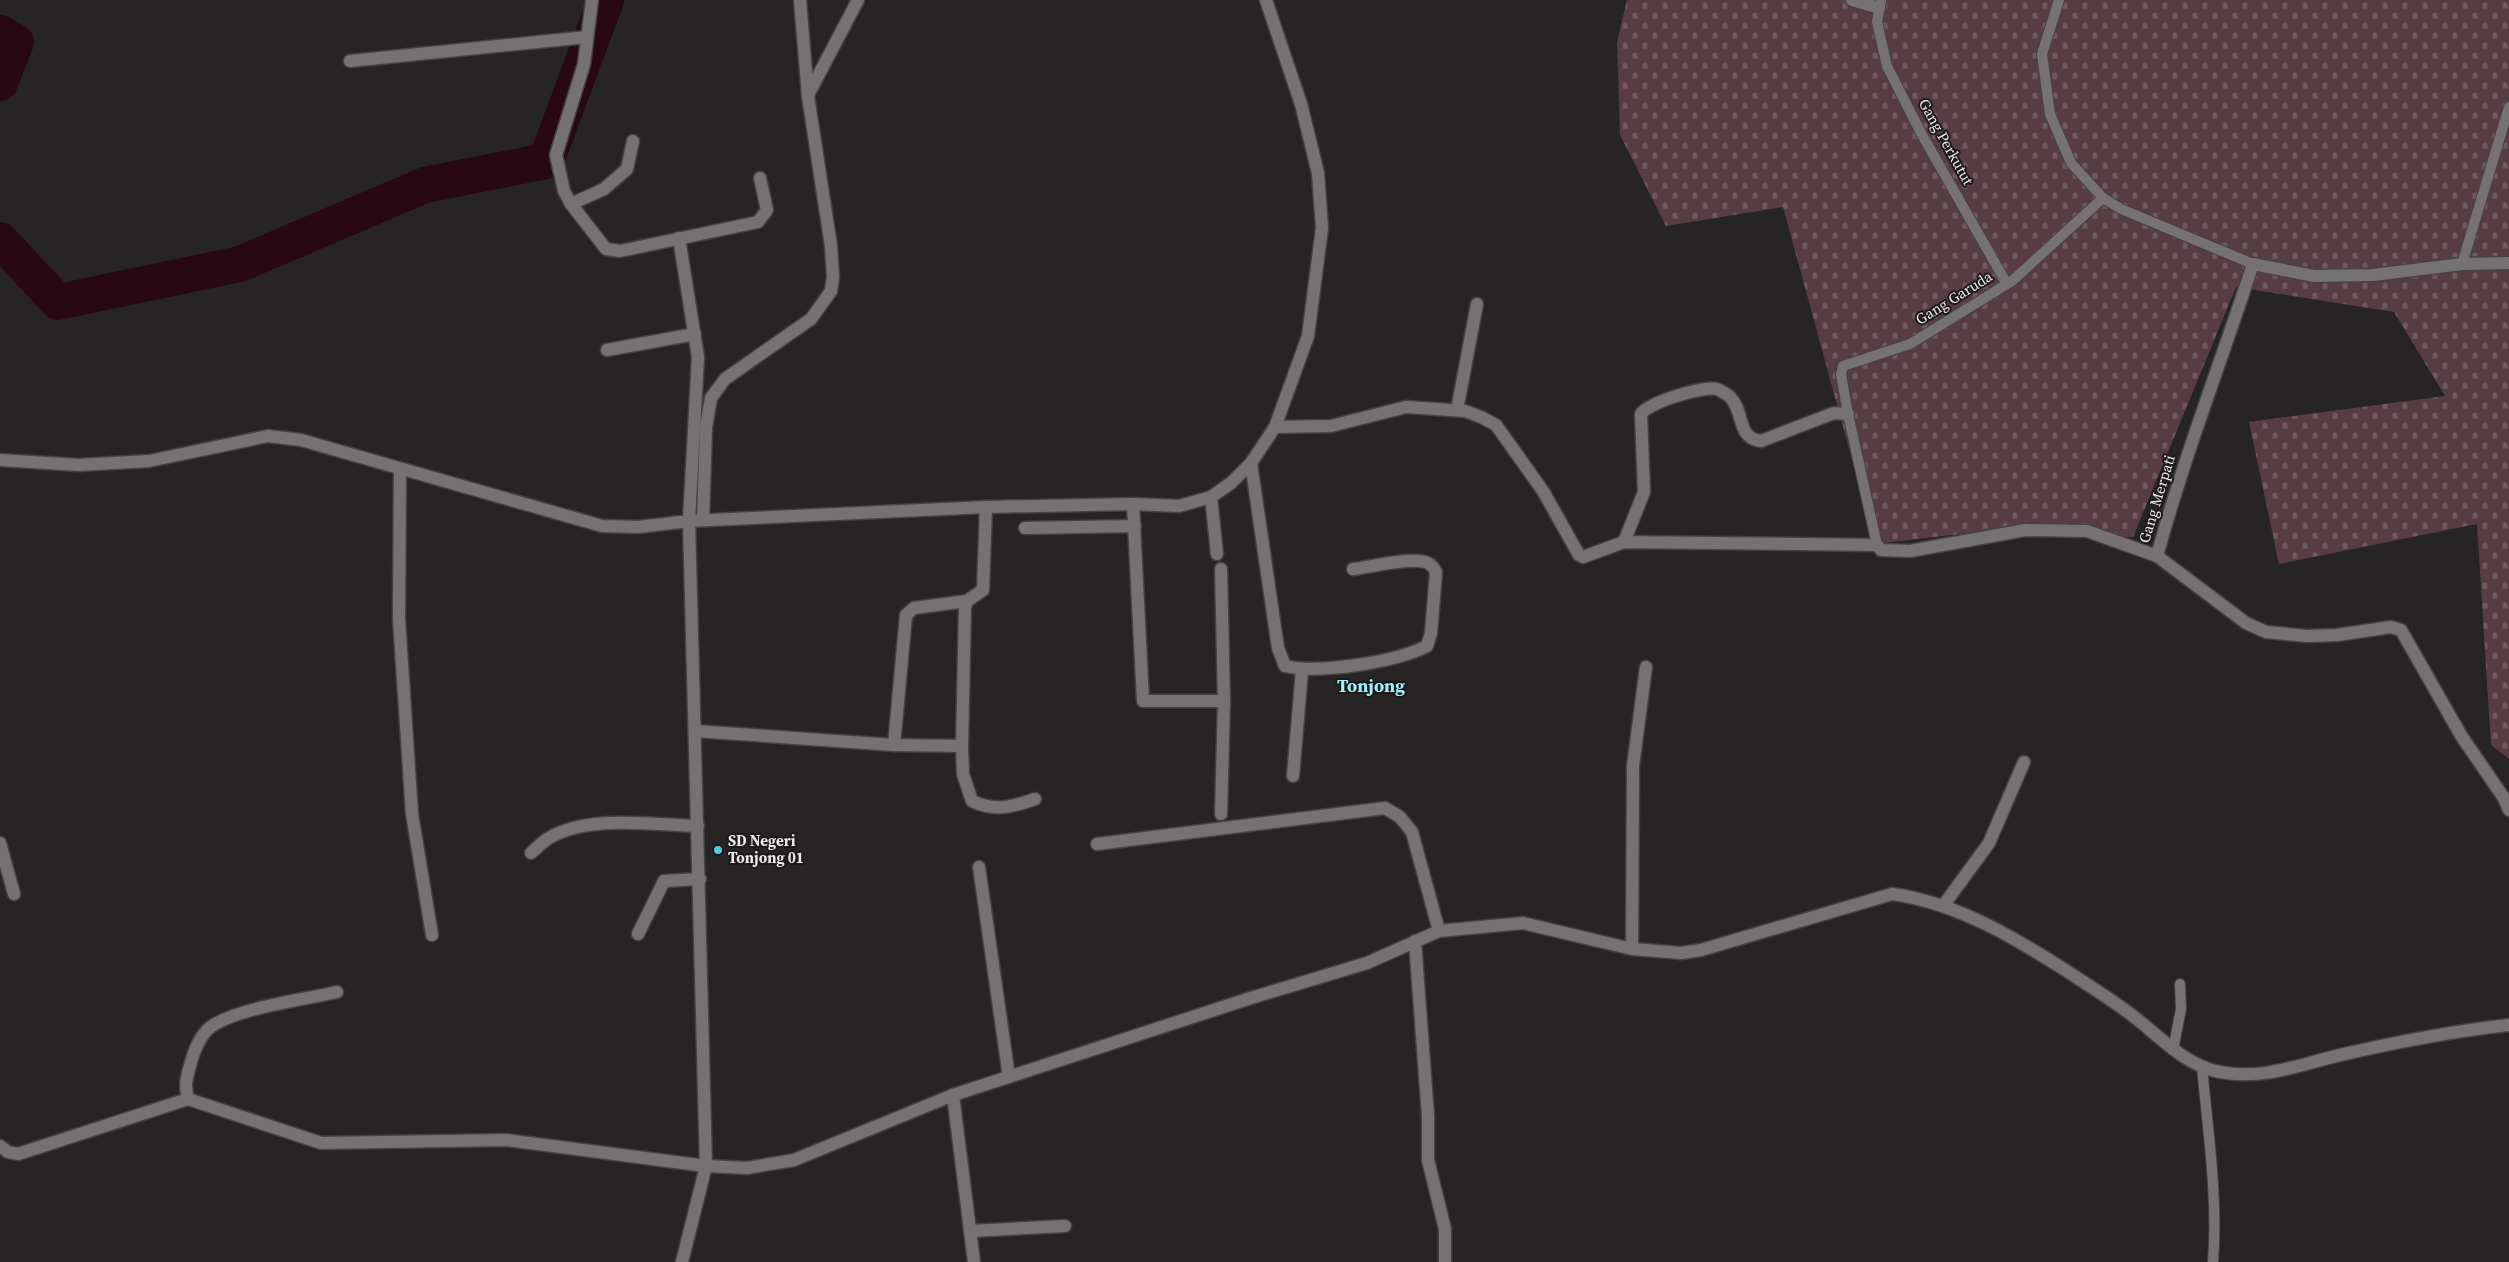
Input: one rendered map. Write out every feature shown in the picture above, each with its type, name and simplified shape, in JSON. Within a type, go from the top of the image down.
[{"type":"street","points":[[592,0],[584,64],[556,155],[564,191],[571,204],[606,249],[620,251],[758,222],[767,210],[760,178]]},
{"type":"street","points":[[703,520],[706,426],[711,398],[725,379],[811,319],[831,291],[833,278],[830,246],[808,96],[800,0]]},
{"type":"street","points":[[808,96],[858,0]]},
{"type":"street","points":[[0,460],[78,465],[149,461],[268,436],[301,440],[400,470],[602,526],[638,526],[703,520],[986,507],[1133,504],[1179,506],[1211,497],[1231,483],[1252,463],[1275,427],[1308,336],[1322,228],[1318,173],[1300,104],[1266,0]]},
{"type":"street","name":"Gang Perkutut","points":[[1852,0],[1880,4]]},
{"type":"street","points":[[350,60],[588,37]]},
{"type":"street","points":[[571,204],[604,189],[627,169],[633,141]]},
{"type":"street","points":[[679,238],[698,357],[689,521],[700,879],[706,1166],[682,1262]]},
{"type":"street","points":[[2253,264],[2314,276],[2374,275],[2462,264],[2509,263]]},
{"type":"street","name":"Gang Merpati","points":[[1624,542],[1877,545],[1882,550],[1910,552],[2025,530],[2077,530],[2087,531],[2157,556],[2174,491],[2223,355],[2253,264]]},
{"type":"street","points":[[1457,410],[1477,304]]},
{"type":"street","points":[[607,350],[695,334]]},
{"type":"street","points":[[1275,427],[1331,426],[1406,407],[1457,410],[1482,417],[1496,425],[1542,491],[1578,555],[1583,557],[1624,542],[1644,492],[1641,414],[1654,404],[1680,395],[1716,389],[1729,396],[1737,406],[1745,434],[1752,440],[1761,441],[1834,413],[1848,414]]},
{"type":"street","points":[[1252,463],[1278,648],[1285,666],[1302,670],[1375,662],[1413,654],[1427,646],[1436,572],[1432,565],[1425,562],[1410,561],[1353,569]]},
{"type":"street","points":[[400,470],[399,620],[412,814],[432,935]]},
{"type":"street","points":[[1211,497],[1217,554]]},
{"type":"street","points":[[1133,504],[1144,701],[1224,700]]},
{"type":"street","points":[[894,745],[906,615],[914,608],[966,601],[983,590],[986,507]]},
{"type":"street","points":[[1025,528],[1134,526]]},
{"type":"street","points":[[2157,556],[2246,623],[2266,632],[2308,636],[2337,635],[2390,627],[2401,630],[2462,737],[2504,798],[2509,810]]},
{"type":"street","points":[[1220,569],[1224,700],[1221,814]]},
{"type":"street","points":[[966,601],[962,746],[964,774],[972,801],[992,808],[1010,807],[1035,799]]},
{"type":"street","points":[[1632,949],[1632,766],[1646,667]]},
{"type":"street","points":[[1293,776],[1302,670]]},
{"type":"street","points":[[695,731],[894,745],[962,746]]},
{"type":"street","points":[[1943,906],[1990,843],[2024,762]]},
{"type":"street","points":[[1097,844],[1385,808],[1400,817],[1412,832],[1439,931]]},
{"type":"street","points":[[531,853],[549,838],[576,828],[606,823],[698,826]]},
{"type":"street","points":[[0,843],[14,894]]},
{"type":"street","points":[[979,867],[1009,1077]]},
{"type":"street","points":[[638,934],[664,881],[700,879]]},
{"type":"street","points":[[0,1146],[8,1152],[18,1154],[188,1099],[321,1143],[506,1140],[706,1166],[747,1168],[794,1160],[953,1095],[1367,963],[1439,931],[1523,923],[1632,949],[1681,954],[1701,950],[1892,894],[1917,897],[1943,906],[1999,931],[2129,1012],[2173,1050],[2202,1067],[2245,1075],[2271,1074],[2328,1057],[2424,1036],[2509,1025]]},
{"type":"street","points":[[1415,941],[1425,1076],[1428,1160],[1445,1229],[1445,1262]]},
{"type":"street","points":[[188,1099],[184,1084],[194,1053],[202,1036],[214,1024],[248,1012],[336,992]]},
{"type":"street","points":[[953,1095],[974,1262]]},
{"type":"street","points":[[970,1231],[1065,1226]]},
{"type":"lane","points":[[2059,0],[2042,54],[2050,114],[2071,163],[2102,198],[2121,209],[2253,264]]},
{"type":"lane","name":"Gang Perkutut","points":[[1880,4],[1877,22],[1887,66],[1921,133],[2007,284]]},
{"type":"lane","points":[[2462,264],[2509,107]]},
{"type":"lane","name":"Gang Garuda","points":[[1877,545],[1848,414],[1841,374],[1842,366],[1910,344],[2007,284],[2102,198]]},
{"type":"lane","points":[[2173,1050],[2181,1009],[2180,984]]},
{"type":"lane","points":[[2202,1067],[2214,1191],[2215,1228],[2213,1262]]},
{"type":"green space","points":[[1627,0],[2509,0],[2509,759],[2491,745],[2477,524],[2279,564],[2249,422],[2445,396],[2394,312],[2236,287],[2133,537],[1977,532],[1875,544],[1783,207],[1666,226],[1620,135],[1617,42]]},
{"type":"waterway","points":[[0,240],[58,302],[240,264],[425,185],[546,161],[606,0]]},
{"type":"waterway","points":[[0,33],[16,42],[0,83]]},
{"type":"place","name":"SD Negeri Tonjong 01","points":[[718,850]]},
{"type":"district","name":"Tonjong","points":[[1371,686]]}]
